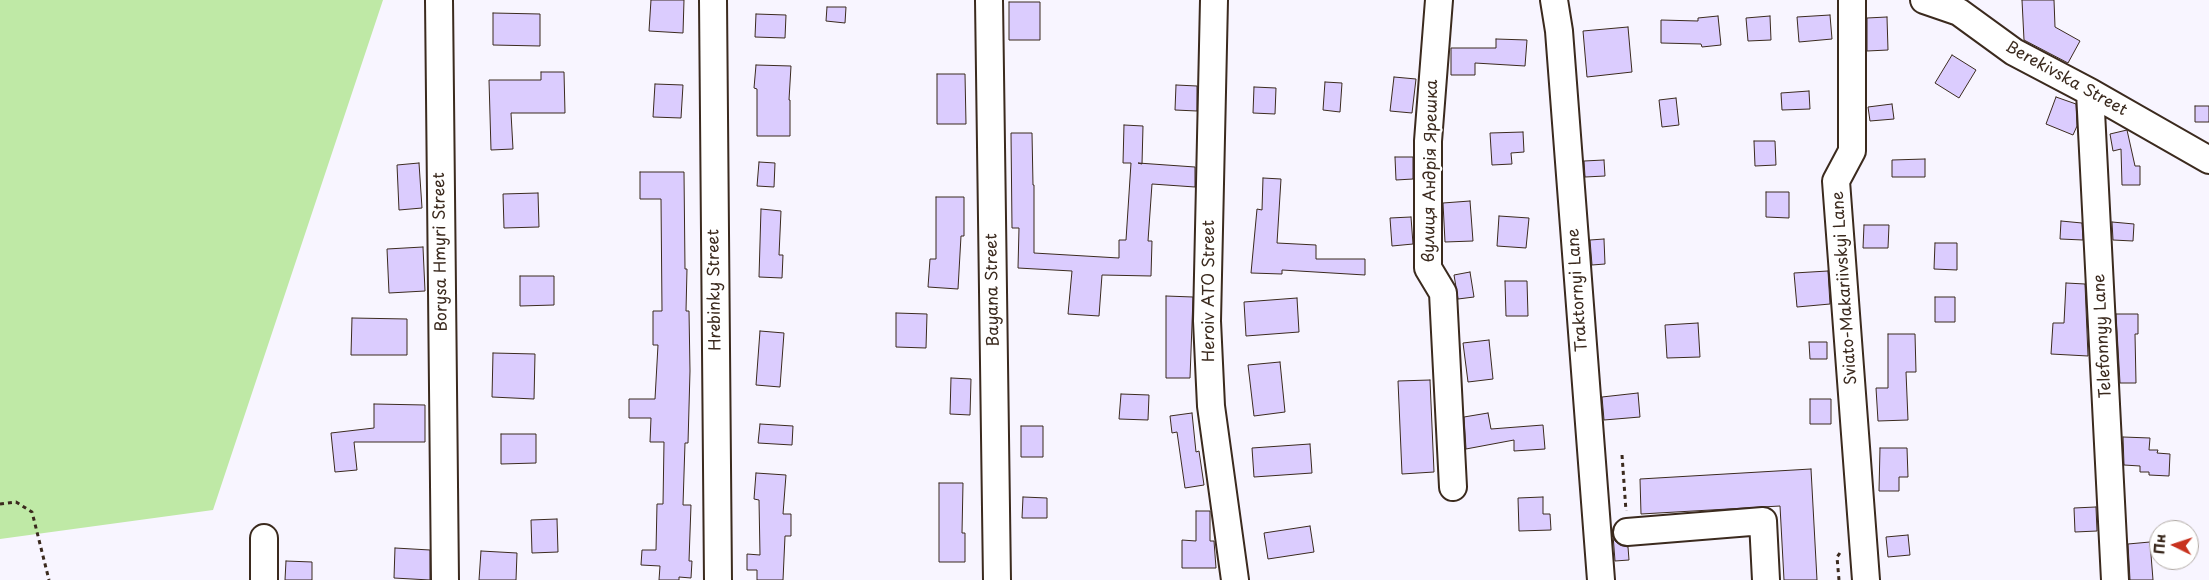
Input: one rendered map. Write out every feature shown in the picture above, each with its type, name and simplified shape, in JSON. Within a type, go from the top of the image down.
[{"type":"street","name":"Borysa Hmyri Street","points":[[439,0],[445,580]]},
{"type":"street","name":"Hrebinky Street","points":[[713,0],[718,580]]},
{"type":"street","name":"Bayana Street","points":[[989,0],[997,580]]},
{"type":"street","name":"Heroiv ATO Street","points":[[1214,0],[1207,321],[1212,406],[1235,580]]},
{"type":"street","name":"вулиця Андрія Ярешка","points":[[1439,0],[1428,142],[1428,268],[1443,293],[1453,487]]},
{"type":"street","name":"Traktornyi Lane","points":[[1554,0],[1559,31],[1600,580]]},
{"type":"street","name":"Sviato-Makariivskyi Lane","points":[[1852,0],[1852,151],[1836,181],[1866,580]]},
{"type":"street","name":"Berekivska Street","points":[[1924,0],[1965,6],[2014,52],[2090,92],[2209,160]]},
{"type":"street","name":"Telefonnyy Lane","points":[[2090,92],[2116,580]]},
{"type":"street","points":[[1627,532],[1763,520],[1766,580]]},
{"type":"street","points":[[264,538],[264,580]]},
{"type":"path","points":[[1622,455],[1627,532]]},
{"type":"path","points":[[0,504],[16,502],[32,512],[49,580]]},
{"type":"green space","points":[[0,0],[383,0],[213,510],[0,539]]},
{"type":"building","points":[[651,0],[684,0],[683,33],[649,31]]},
{"type":"building","points":[[2022,0],[2054,0],[2055,27],[2080,41],[2068,63],[2024,40]]},
{"type":"building","points":[[1009,2],[1040,2],[1040,40],[1009,40]]},
{"type":"building","points":[[827,7],[846,7],[845,23],[826,21]]},
{"type":"building","points":[[493,13],[540,14],[540,46],[493,45]]},
{"type":"building","points":[[756,14],[786,15],[785,38],[755,37]]},
{"type":"building","points":[[1830,15],[1832,39],[1799,42],[1797,17]]},
{"type":"building","points":[[1718,16],[1721,45],[1702,47],[1701,44],[1661,43],[1661,20],[1698,21],[1698,18]]},
{"type":"building","points":[[1770,16],[1771,40],[1748,41],[1746,18]]},
{"type":"building","points":[[1887,17],[1888,50],[1867,51],[1867,18]]},
{"type":"building","points":[[1628,27],[1632,72],[1587,77],[1583,31]]},
{"type":"building","points":[[1496,39],[1527,40],[1525,66],[1475,63],[1475,75],[1451,75],[1451,48],[1496,48]]},
{"type":"building","points":[[1952,55],[1976,70],[1959,98],[1935,83]]},
{"type":"building","points":[[756,65],[791,66],[789,100],[790,136],[757,136],[757,89],[754,88]]},
{"type":"building","points":[[541,72],[564,72],[565,113],[511,113],[513,149],[491,150],[489,80],[541,80]]},
{"type":"building","points":[[937,74],[965,74],[966,124],[937,124]]},
{"type":"building","points":[[1394,77],[1416,79],[1412,113],[1390,111]]},
{"type":"building","points":[[1325,82],[1342,83],[1340,112],[1323,110]]},
{"type":"building","points":[[655,84],[683,85],[681,118],[653,117]]},
{"type":"building","points":[[1176,85],[1197,86],[1197,111],[1175,110]]},
{"type":"building","points":[[1254,87],[1276,88],[1275,114],[1253,113]]},
{"type":"building","points":[[1809,91],[1810,109],[1782,110],[1781,93]]},
{"type":"building","points":[[2056,97],[2076,104],[2077,126],[2073,135],[2046,124]]},
{"type":"building","points":[[1676,98],[1679,125],[1662,127],[1659,100]]},
{"type":"building","points":[[1892,104],[1894,119],[1870,121],[1868,107]]},
{"type":"building","points":[[2195,106],[2209,106],[2209,122],[2195,122]]},
{"type":"building","points":[[1124,125],[1143,126],[1142,163],[1195,167],[1195,187],[1152,184],[1148,241],[1152,241],[1151,276],[1102,275],[1099,316],[1068,314],[1072,271],[1018,268],[1019,228],[1012,228],[1011,133],[1032,133],[1034,253],[1119,258],[1119,240],[1126,240],[1131,163],[1123,163]]},
{"type":"building","points":[[2127,130],[2135,166],[2140,166],[2140,185],[2122,185],[2121,149],[2113,151],[2110,134]]},
{"type":"building","points":[[1523,132],[1524,152],[1511,153],[1512,164],[1492,165],[1490,133]]},
{"type":"building","points":[[1754,141],[1775,141],[1776,165],[1755,166]]},
{"type":"building","points":[[1395,157],[1413,157],[1413,179],[1396,180]]},
{"type":"building","points":[[1925,159],[1925,177],[1892,177],[1892,160]]},
{"type":"building","points":[[1604,160],[1605,176],[1585,177],[1584,161]]},
{"type":"building","points":[[759,162],[775,163],[774,187],[757,186]]},
{"type":"building","points":[[419,163],[422,208],[399,210],[397,165]]},
{"type":"building","points":[[640,172],[684,172],[685,269],[687,269],[686,311],[689,311],[690,371],[688,443],[685,443],[683,505],[691,505],[689,561],[692,561],[691,578],[679,577],[679,580],[659,580],[660,566],[641,565],[642,550],[656,550],[657,504],[663,504],[664,442],[650,442],[651,418],[629,418],[629,399],[655,399],[658,345],[653,345],[653,311],[662,311],[661,199],[640,199]]},
{"type":"building","points":[[1263,178],[1281,179],[1277,243],[1316,245],[1316,259],[1365,259],[1365,275],[1282,270],[1282,274],[1251,273],[1257,209],[1262,210]]},
{"type":"building","points":[[1766,192],[1789,192],[1789,218],[1766,217]]},
{"type":"building","points":[[538,193],[539,227],[504,228],[503,194]]},
{"type":"building","points":[[936,197],[964,197],[964,236],[961,236],[958,289],[928,287],[930,259],[936,259]]},
{"type":"building","points":[[1470,201],[1473,241],[1445,242],[1443,203]]},
{"type":"building","points":[[761,209],[781,211],[779,255],[783,255],[782,278],[759,277]]},
{"type":"building","points":[[1499,216],[1529,218],[1526,248],[1497,246]]},
{"type":"building","points":[[1411,217],[1413,244],[1392,246],[1390,218]]},
{"type":"building","points":[[2061,221],[2082,223],[2083,240],[2060,239]]},
{"type":"building","points":[[2112,222],[2134,224],[2133,241],[2113,240]]},
{"type":"building","points":[[1864,225],[1889,225],[1888,248],[1863,248]]},
{"type":"building","points":[[1604,239],[1605,264],[1592,265],[1590,240]]},
{"type":"building","points":[[1935,243],[1957,243],[1957,270],[1934,269]]},
{"type":"building","points":[[423,247],[425,291],[389,293],[387,249]]},
{"type":"building","points":[[1828,271],[1830,304],[1797,307],[1794,273]]},
{"type":"building","points":[[1470,272],[1474,297],[1458,299],[1454,275]]},
{"type":"building","points":[[520,276],[554,276],[554,305],[520,306]]},
{"type":"building","points":[[1505,281],[1527,281],[1528,316],[1506,316]]},
{"type":"building","points":[[2066,283],[2085,284],[2088,356],[2051,354],[2053,323],[2064,323]]},
{"type":"building","points":[[1166,296],[1193,297],[1190,378],[1166,378]]},
{"type":"building","points":[[1935,297],[1955,297],[1955,322],[1935,322]]},
{"type":"building","points":[[1297,298],[1299,332],[1246,336],[1244,302]]},
{"type":"building","points":[[896,313],[927,314],[926,348],[896,347]]},
{"type":"building","points":[[2116,314],[2138,314],[2138,334],[2135,334],[2136,383],[2120,383]]},
{"type":"building","points":[[352,318],[407,319],[407,355],[351,355]]},
{"type":"building","points":[[1698,323],[1700,357],[1667,358],[1665,325]]},
{"type":"building","points":[[760,331],[784,333],[780,387],[756,385]]},
{"type":"building","points":[[1888,334],[1915,334],[1916,372],[1906,372],[1908,420],[1878,421],[1876,388],[1888,388]]},
{"type":"building","points":[[1489,340],[1493,379],[1468,382],[1463,343]]},
{"type":"building","points":[[1809,342],[1827,342],[1827,359],[1810,359]]},
{"type":"building","points":[[493,353],[535,354],[534,399],[492,397]]},
{"type":"building","points":[[1280,362],[1285,412],[1254,416],[1248,365]]},
{"type":"building","points":[[951,378],[971,379],[970,415],[950,414]]},
{"type":"building","points":[[1430,380],[1434,472],[1402,474],[1398,381]]},
{"type":"building","points":[[1638,393],[1640,417],[1604,420],[1602,397]]},
{"type":"building","points":[[1121,394],[1149,395],[1148,420],[1119,419]]},
{"type":"building","points":[[1810,399],[1831,399],[1831,424],[1810,424]]},
{"type":"building","points":[[374,404],[425,405],[425,442],[354,442],[357,470],[335,472],[331,433],[374,428]]},
{"type":"building","points":[[1192,413],[1196,452],[1199,451],[1204,485],[1185,488],[1177,432],[1172,433],[1170,416]]},
{"type":"building","points":[[1488,413],[1491,429],[1543,425],[1545,449],[1514,451],[1514,440],[1466,449],[1464,417]]},
{"type":"building","points":[[760,424],[793,426],[792,445],[758,443]]},
{"type":"building","points":[[1021,426],[1043,426],[1043,457],[1021,457]]},
{"type":"building","points":[[501,434],[536,434],[536,463],[501,464]]},
{"type":"building","points":[[2123,437],[2150,438],[2149,450],[2158,450],[2157,453],[2170,454],[2169,476],[2149,475],[2149,472],[2140,472],[2140,466],[2124,465]]},
{"type":"building","points":[[1310,444],[1312,473],[1254,477],[1252,448]]},
{"type":"building","points":[[1880,448],[1907,448],[1908,477],[1899,477],[1899,491],[1879,491]]},
{"type":"building","points":[[1811,469],[1817,580],[1784,580],[1780,506],[1641,514],[1640,479]]},
{"type":"building","points":[[756,473],[786,475],[783,514],[791,514],[791,536],[785,536],[783,580],[757,580],[757,570],[747,570],[747,554],[760,555],[759,500],[754,499]]},
{"type":"building","points":[[939,483],[963,483],[962,533],[965,533],[965,562],[939,562]]},
{"type":"building","points":[[1023,497],[1047,498],[1047,518],[1022,518]]},
{"type":"building","points":[[1543,497],[1543,514],[1550,514],[1551,530],[1519,531],[1518,498]]},
{"type":"building","points":[[2096,507],[2097,531],[2075,532],[2074,508]]},
{"type":"building","points":[[1196,511],[1210,511],[1210,541],[1214,541],[1216,568],[1182,568],[1182,540],[1196,541]]},
{"type":"building","points":[[557,519],[558,552],[532,553],[531,520]]},
{"type":"building","points":[[1310,526],[1314,552],[1268,559],[1264,533]]},
{"type":"building","points":[[1613,535],[1615,541],[1620,545],[1628,547],[1629,560],[1615,561]]},
{"type":"building","points":[[1908,535],[1910,555],[1888,557],[1886,537]]},
{"type":"building","points":[[2149,542],[2149,570],[2152,570],[2153,580],[2130,580],[2128,544]]},
{"type":"building","points":[[395,548],[430,550],[430,580],[394,578]]},
{"type":"building","points":[[481,551],[517,553],[516,580],[479,580]]},
{"type":"building","points":[[286,561],[312,562],[312,580],[285,580]]}]
